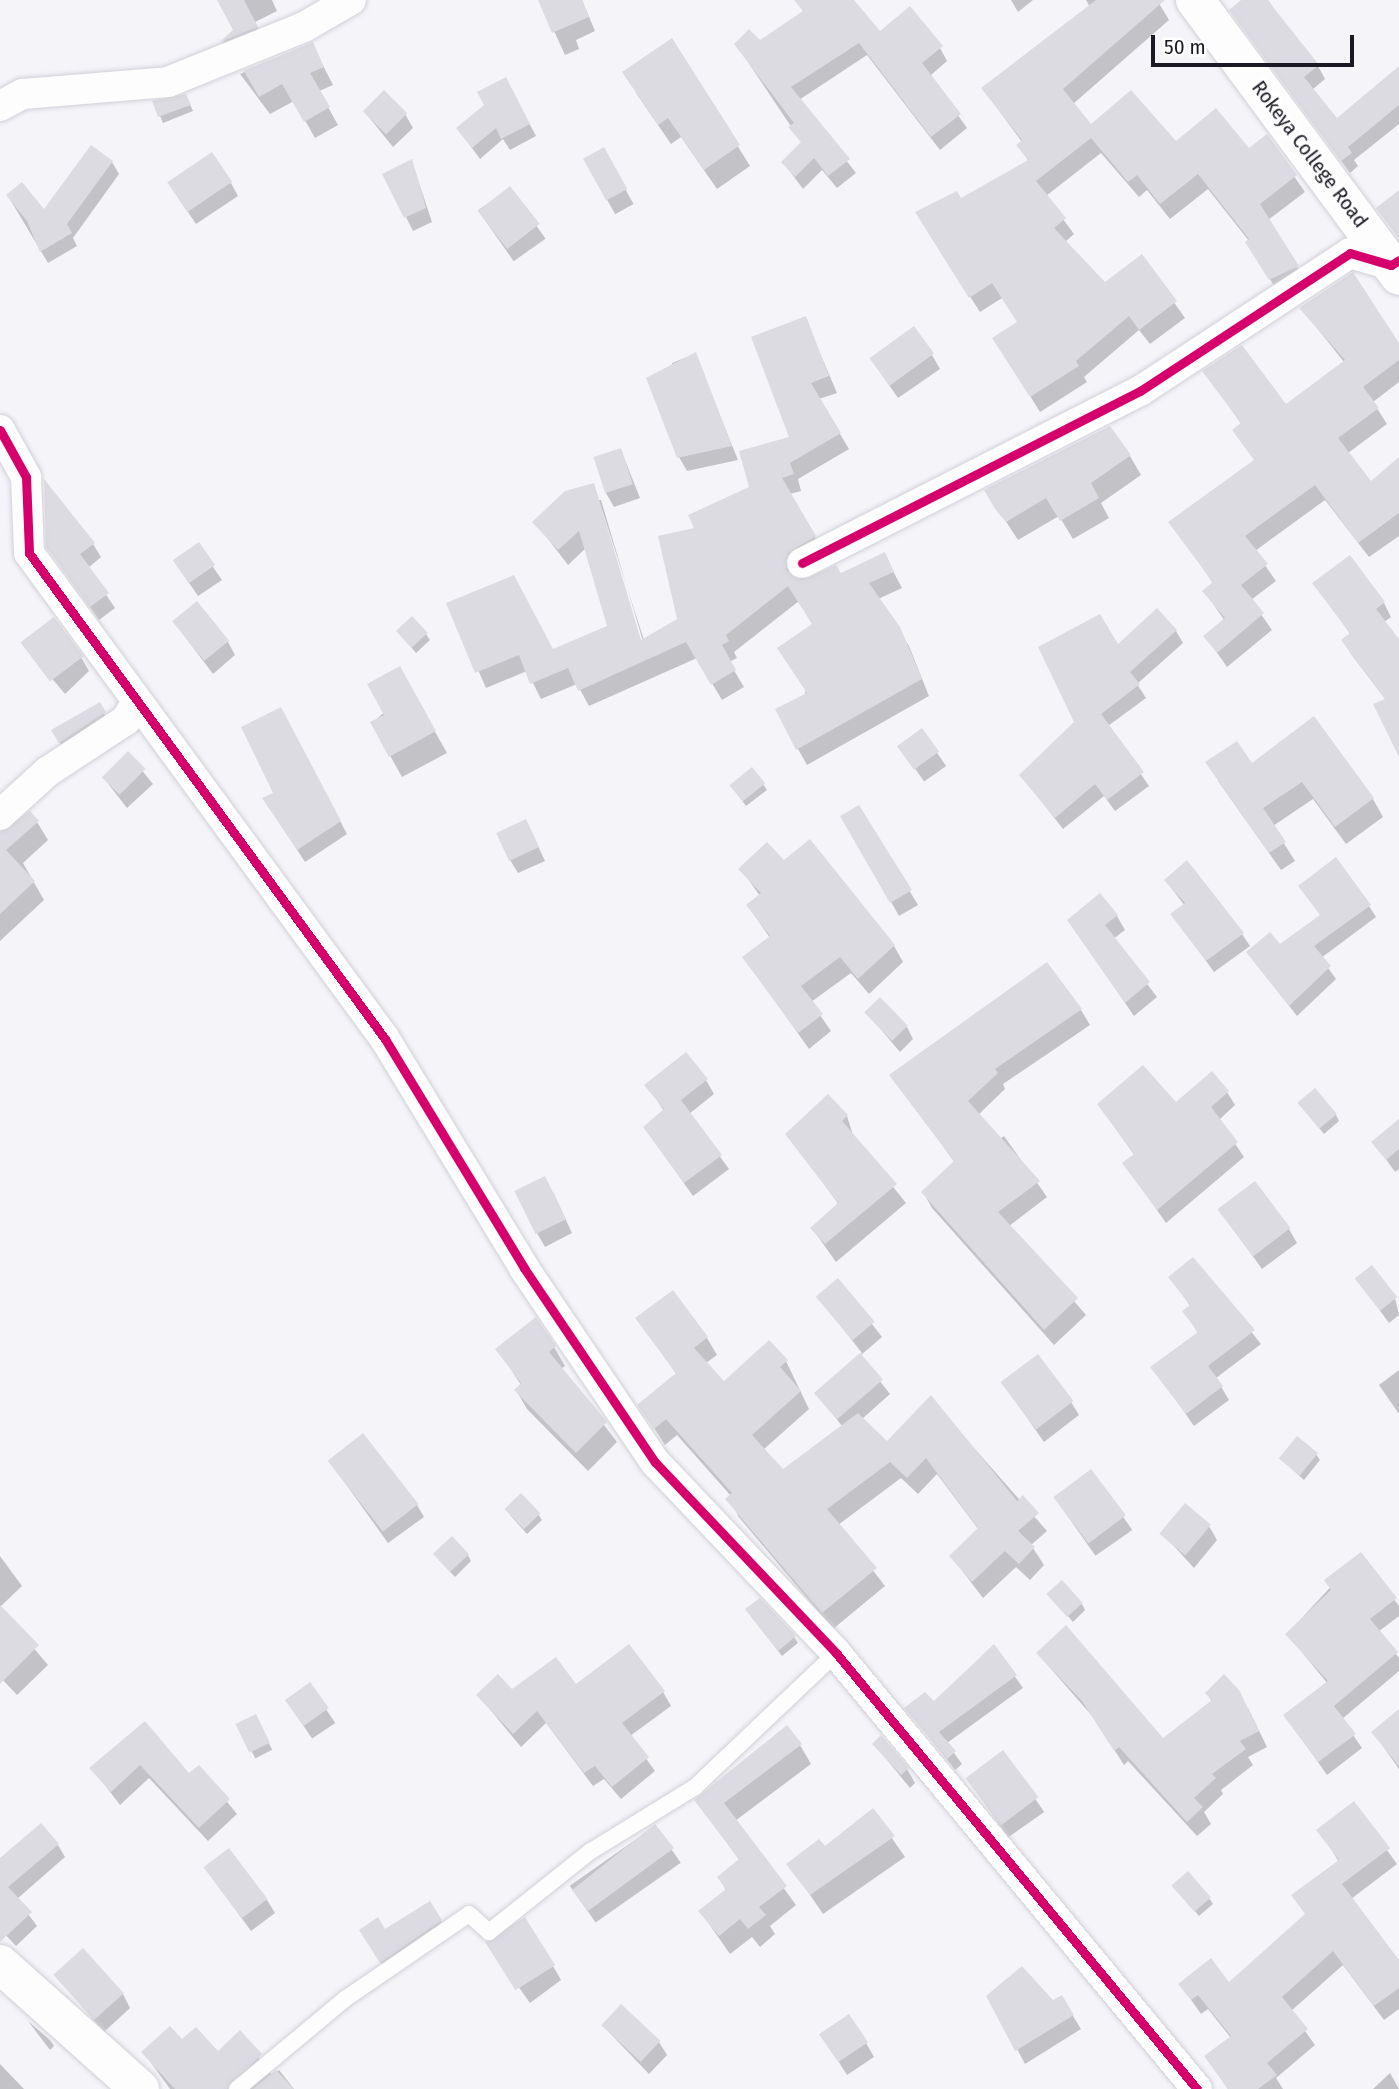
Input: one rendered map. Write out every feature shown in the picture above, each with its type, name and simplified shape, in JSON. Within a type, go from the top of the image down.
[{"type":"street","points":[[0,106],[23,94],[168,82],[304,27],[351,0]]},
{"type":"street","name":"Rokeya College Road","points":[[1195,0],[1396,267]]},
{"type":"street","points":[[802,563],[1140,391],[1350,253],[1396,267]]},
{"type":"street","points":[[0,430],[26,477],[29,553],[135,705],[385,1039],[524,1268],[654,1462],[836,1653],[1197,2089]]},
{"type":"street","points":[[0,815],[47,772],[125,720],[135,705]]},
{"type":"street","points":[[0,1965],[140,2089]]},
{"type":"lane","points":[[237,2089],[345,1999],[469,1914],[489,1932],[591,1851],[695,1787],[836,1653]]},
{"type":"building","points":[[217,0],[244,0],[258,27],[220,42],[233,30]]},
{"type":"building","points":[[538,0],[582,0],[589,17],[552,33]]},
{"type":"building","points":[[794,0],[854,0],[880,31],[910,6],[943,46],[922,63],[961,114],[931,137],[859,43],[791,87],[850,159],[828,176],[814,158],[795,177],[781,162],[801,142],[788,127],[794,123],[734,44],[749,29],[760,40],[803,11]]},
{"type":"building","points":[[1096,0],[1165,0],[1063,89],[1091,124],[1131,90],[1176,141],[1216,108],[1249,148],[1267,134],[1297,175],[1260,204],[1299,266],[1269,280],[1245,242],[1249,239],[1198,174],[1160,204],[1137,175],[1128,182],[1091,138],[1036,181],[1066,218],[1054,228],[1105,282],[1142,254],[1177,301],[1139,330],[1129,316],[1076,361],[1079,366],[1030,397],[992,338],[1017,322],[992,283],[969,298],[915,212],[957,191],[961,198],[1028,160],[1016,145],[1022,140],[981,88]]},
{"type":"building","points":[[1241,0],[1268,0],[1319,65],[1304,77],[1337,118],[1399,66],[1399,105],[1348,147],[1352,153],[1341,161],[1229,10]]},
{"type":"building","points":[[672,38],[740,145],[704,170],[668,118],[658,125],[622,72]]},
{"type":"building","points":[[313,42],[324,67],[310,73],[330,107],[304,122],[282,84],[259,97],[244,71],[238,73]]},
{"type":"building","points":[[506,77],[530,124],[501,139],[496,128],[472,148],[456,128],[484,105],[477,92]]},
{"type":"building","points":[[384,90],[407,113],[386,135],[363,111]]},
{"type":"building","points":[[186,94],[191,105],[158,117],[152,101]]},
{"type":"building","points":[[91,145],[113,161],[67,224],[72,233],[40,252],[27,221],[6,195],[22,182],[44,209]]},
{"type":"building","points":[[604,147],[627,189],[606,201],[583,159]]},
{"type":"building","points":[[212,152],[232,182],[187,212],[167,182]]},
{"type":"building","points":[[412,159],[426,208],[404,218],[382,174]]},
{"type":"building","points":[[510,186],[540,224],[507,249],[478,211]]},
{"type":"building","points":[[1399,190],[1399,239],[1376,208]]},
{"type":"building","points":[[1353,272],[1399,343],[1399,360],[1363,387],[1379,408],[1338,438],[1371,481],[1399,457],[1399,513],[1358,543],[1315,485],[1245,536],[1268,564],[1241,585],[1264,613],[1217,653],[1203,636],[1225,618],[1202,591],[1213,582],[1168,522],[1254,460],[1232,430],[1241,423],[1202,371],[1242,345],[1286,404],[1345,360],[1299,308]]},
{"type":"building","points":[[806,316],[829,376],[811,383],[841,433],[790,463],[794,474],[782,478],[816,536],[788,553],[786,570],[802,580],[836,565],[841,573],[885,552],[894,572],[869,583],[900,627],[922,679],[796,750],[775,709],[807,693],[777,648],[812,624],[788,586],[726,635],[729,641],[722,645],[736,670],[711,685],[686,642],[578,691],[568,668],[530,684],[519,655],[475,673],[446,603],[514,575],[553,649],[607,626],[579,531],[558,550],[532,522],[565,491],[594,483],[641,640],[677,619],[658,536],[694,528],[688,515],[749,487],[739,451],[789,437],[751,337]]},
{"type":"building","points":[[914,326],[934,354],[889,386],[870,358]]},
{"type":"building","points":[[696,352],[732,446],[677,458],[646,378]]},
{"type":"building","points":[[1110,426],[1131,455],[1091,483],[1099,498],[1060,521],[1046,498],[1006,522],[995,509],[984,490]]},
{"type":"building","points":[[621,448],[633,484],[605,493],[593,457]]},
{"type":"building","points":[[44,479],[95,543],[80,554],[109,593],[90,607],[46,547]]},
{"type":"building","points":[[199,542],[215,565],[189,583],[173,560]]},
{"type":"building","points":[[1350,555],[1385,602],[1376,609],[1399,639],[1399,757],[1373,704],[1385,699],[1341,640],[1350,633],[1312,583]]},
{"type":"building","points":[[197,601],[229,641],[204,661],[172,621]]},
{"type":"building","points":[[1157,608],[1177,630],[1130,672],[1140,684],[1101,714],[1144,772],[1107,800],[1095,784],[1055,818],[1019,775],[1074,722],[1038,647],[1100,614],[1118,644]]},
{"type":"building","points":[[412,616],[428,633],[412,648],[396,631]]},
{"type":"building","points":[[54,617],[83,656],[50,681],[20,642]]},
{"type":"building","points":[[400,666],[436,731],[389,757],[370,722],[384,715],[367,684]]},
{"type":"building","points":[[100,702],[106,712],[59,743],[51,730]]},
{"type":"building","points":[[281,707],[341,821],[297,850],[262,798],[273,793],[241,727]]},
{"type":"building","points":[[1314,716],[1374,798],[1335,827],[1302,782],[1263,808],[1286,842],[1269,853],[1205,762],[1237,741],[1252,763]]},
{"type":"building","points":[[922,728],[939,751],[914,770],[897,746]]},
{"type":"building","points":[[128,751],[146,769],[120,795],[102,777]]},
{"type":"building","points":[[752,767],[765,783],[743,802],[729,785]]},
{"type":"building","points":[[859,805],[912,890],[890,903],[840,816]]},
{"type":"building","points":[[30,811],[39,821],[6,850],[35,881],[0,914],[0,832]]},
{"type":"building","points":[[526,819],[539,847],[509,861],[496,833]]},
{"type":"building","points":[[810,839],[895,945],[858,979],[840,957],[801,986],[823,1014],[798,1033],[742,957],[770,936],[746,905],[761,893],[738,869],[767,842],[784,860]]},
{"type":"building","points":[[1336,857],[1371,905],[1314,946],[1331,966],[1289,1006],[1246,952],[1270,932],[1280,944],[1320,915],[1298,886]]},
{"type":"building","points":[[1187,860],[1244,933],[1206,961],[1170,914],[1185,903],[1164,880]]},
{"type":"building","points":[[1100,893],[1118,915],[1105,925],[1150,982],[1125,1003],[1067,920]]},
{"type":"building","points":[[1047,962],[1082,1009],[995,1069],[998,1073],[968,1101],[1040,1181],[998,1212],[1078,1298],[1044,1330],[921,1192],[954,1161],[889,1075]]},
{"type":"building","points":[[880,997],[908,1026],[892,1041],[864,1012]]},
{"type":"building","points":[[686,1052],[708,1079],[681,1100],[722,1155],[684,1183],[643,1127],[664,1109],[644,1085]]},
{"type":"building","points":[[1143,1065],[1176,1102],[1212,1071],[1229,1091],[1211,1107],[1238,1142],[1157,1210],[1122,1163],[1134,1154],[1097,1104]]},
{"type":"building","points":[[1315,1088],[1337,1114],[1319,1129],[1297,1103]]},
{"type":"building","points":[[828,1094],[848,1115],[842,1121],[897,1184],[825,1244],[810,1228],[838,1203],[785,1134]]},
{"type":"building","points":[[1399,1119],[1399,1149],[1386,1160],[1371,1142]]},
{"type":"building","points":[[545,1176],[566,1219],[535,1234],[514,1191]]},
{"type":"building","points":[[1255,1181],[1291,1228],[1253,1256],[1217,1209]]},
{"type":"building","points":[[1193,1257],[1255,1330],[1208,1366],[1223,1386],[1186,1414],[1150,1367],[1198,1332],[1182,1311],[1190,1305],[1168,1277]]},
{"type":"building","points":[[1372,1265],[1397,1297],[1380,1311],[1355,1279]]},
{"type":"building","points":[[838,1278],[875,1322],[852,1340],[816,1297]]},
{"type":"building","points":[[673,1290],[708,1337],[694,1348],[724,1381],[769,1340],[788,1360],[780,1367],[801,1391],[752,1435],[783,1469],[858,1413],[887,1441],[931,1395],[1017,1501],[1023,1495],[1039,1513],[1018,1531],[1035,1547],[1019,1564],[1005,1551],[972,1582],[949,1556],[978,1528],[926,1458],[907,1478],[890,1462],[827,1509],[877,1568],[822,1613],[725,1499],[732,1493],[666,1419],[654,1429],[637,1405],[676,1373],[635,1318]]},
{"type":"building","points":[[536,1317],[556,1346],[549,1352],[607,1422],[576,1453],[514,1390],[521,1383],[495,1349]]},
{"type":"building","points":[[860,1353],[883,1379],[837,1419],[814,1393]]},
{"type":"building","points":[[1038,1354],[1074,1401],[1036,1429],[1000,1382]]},
{"type":"building","points":[[363,1433],[418,1504],[383,1532],[328,1461]]},
{"type":"building","points":[[1297,1436],[1318,1453],[1300,1476],[1279,1459]]},
{"type":"building","points":[[1091,1469],[1126,1515],[1088,1544],[1053,1497]]},
{"type":"building","points":[[521,1493],[540,1513],[524,1529],[504,1509]]},
{"type":"building","points":[[1185,1503],[1211,1525],[1185,1555],[1159,1534]]},
{"type":"building","points":[[452,1536],[469,1554],[450,1572],[433,1554]]},
{"type":"building","points":[[1361,1552],[1397,1598],[1370,1619],[1398,1652],[1334,1706],[1356,1734],[1318,1762],[1283,1715],[1328,1681],[1285,1634],[1331,1590],[1324,1580]]},
{"type":"building","points":[[1062,1580],[1083,1603],[1067,1617],[1046,1594]]},
{"type":"building","points":[[760,1598],[796,1636],[778,1651],[745,1609]]},
{"type":"building","points":[[0,1605],[39,1645],[0,1684]]},
{"type":"building","points":[[1066,1625],[1163,1738],[1212,1700],[1205,1693],[1224,1674],[1239,1690],[1259,1731],[1240,1741],[1246,1749],[1212,1774],[1216,1778],[1194,1798],[1203,1807],[1187,1822],[1119,1747],[1114,1751],[1082,1701],[1036,1653]]},
{"type":"building","points":[[629,1644],[665,1691],[622,1723],[649,1757],[612,1787],[595,1766],[584,1773],[537,1711],[513,1734],[476,1695],[498,1674],[512,1689],[556,1657],[576,1684]]},
{"type":"building","points":[[994,1644],[1017,1675],[939,1732],[956,1751],[947,1759],[904,1708],[925,1692],[934,1701]]},
{"type":"building","points":[[310,1682],[329,1708],[304,1726],[285,1700]]},
{"type":"building","points":[[1399,1709],[1399,1766],[1371,1732]]},
{"type":"building","points":[[256,1714],[270,1743],[249,1753],[235,1724]]},
{"type":"building","points":[[145,1721],[189,1773],[199,1765],[230,1799],[199,1828],[140,1765],[111,1792],[89,1768]]},
{"type":"building","points":[[787,1725],[802,1744],[724,1803],[787,1886],[759,1907],[766,1915],[748,1929],[740,1919],[719,1936],[698,1911],[726,1889],[717,1877],[739,1859],[694,1800]]},
{"type":"building","points":[[881,1735],[909,1768],[901,1775],[872,1744]]},
{"type":"building","points":[[1003,1750],[1039,1797],[1001,1825],[965,1778]]},
{"type":"building","points":[[1354,1801],[1390,1848],[1342,1884],[1399,1960],[1399,1988],[1374,2006],[1333,1951],[1282,1997],[1308,2029],[1267,2063],[1277,2075],[1258,2089],[1228,2089],[1204,2056],[1231,2036],[1198,1995],[1191,2000],[1178,1984],[1211,1958],[1229,1982],[1305,1914],[1291,1895],[1339,1860],[1316,1830]]},
{"type":"building","points":[[873,1808],[895,1836],[810,1895],[786,1864],[819,1839],[825,1846]]},
{"type":"building","points":[[41,1823],[59,1844],[8,1887],[32,1912],[0,1942],[0,1858]]},
{"type":"building","points":[[655,1824],[674,1848],[588,1911],[572,1890]]},
{"type":"building","points":[[229,1848],[268,1899],[242,1918],[203,1867]]},
{"type":"building","points":[[1188,1871],[1211,1897],[1194,1912],[1171,1885]]},
{"type":"building","points":[[430,1901],[442,1920],[380,1963],[359,1930],[378,1917],[385,1929]]},
{"type":"building","points":[[525,1917],[555,1965],[515,1990],[485,1942]]},
{"type":"building","points":[[83,1948],[124,1993],[94,2020],[53,1975]]},
{"type":"building","points":[[1022,1966],[1053,2000],[1062,1995],[1074,2015],[1015,2051],[986,1996]]},
{"type":"building","points":[[621,2004],[660,2041],[641,2062],[601,2025]]},
{"type":"building","points":[[849,2014],[868,2042],[838,2062],[819,2034]]},
{"type":"building","points":[[170,2026],[182,2039],[196,2027],[218,2051],[240,2030],[262,2054],[227,2089],[175,2089],[141,2052]]},
{"type":"building","points":[[276,2070],[294,2089],[253,2089]]},
{"type":"cycle path","points":[[802,563],[1140,391],[1350,253],[1391,265],[1399,260]]},
{"type":"cycle path","points":[[0,430],[26,477],[29,553],[385,1039],[524,1268],[655,1462],[836,1653],[1197,2089]]}]
